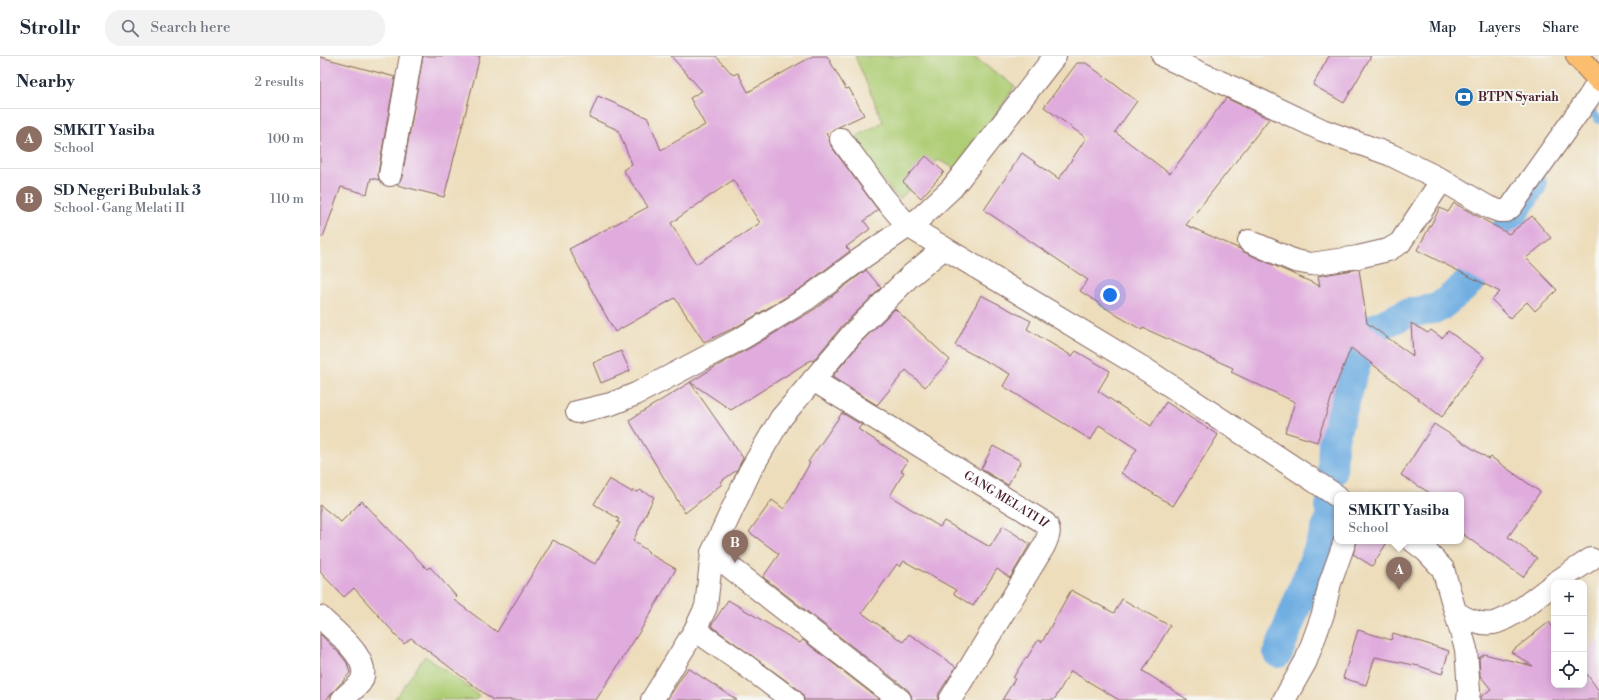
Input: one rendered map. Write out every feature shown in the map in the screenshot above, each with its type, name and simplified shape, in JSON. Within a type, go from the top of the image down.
[{"type":"highway","points":[[1577,56],[1599,81]]},
{"type":"street","points":[[390,175],[411,56]]},
{"type":"street","points":[[577,412],[605,405],[630,396],[744,337],[808,298],[908,226],[933,206],[952,188],[1055,56]]},
{"type":"street","points":[[1163,56],[1322,130],[1391,155],[1442,180],[1488,207],[1499,211],[1506,211],[1512,207],[1599,81]]},
{"type":"street","points":[[841,139],[884,198],[908,226],[943,249],[1148,371],[1334,494]]},
{"type":"street","points":[[1249,241],[1295,261],[1311,264],[1358,257],[1388,250],[1400,243],[1442,180]]},
{"type":"street","points":[[652,700],[706,607],[712,553],[750,471],[781,418],[852,334],[909,277],[943,249]]},
{"type":"street","name":"GANG MELATI II","points":[[813,380],[1045,523],[1049,528],[1050,532],[1044,546],[950,700]]},
{"type":"street","points":[[1284,700],[1306,661],[1323,614],[1330,583],[1344,544]]},
{"type":"street","points":[[1417,544],[1434,558],[1443,569],[1466,648],[1469,691],[1468,700]]},
{"type":"street","points":[[712,553],[900,700]]},
{"type":"street","points":[[1561,580],[1591,558]]},
{"type":"street","points":[[1457,614],[1469,620],[1493,623],[1505,619],[1551,587]]},
{"type":"street","points":[[320,617],[358,655],[364,670],[360,682],[342,700]]},
{"type":"street","points":[[694,630],[746,665],[792,700]]},
{"type":"shaded area","points":[[1599,638],[1599,700],[1527,700],[1551,687],[1551,688],[1587,688],[1587,648]]},
{"type":"green space","points":[[855,56],[972,56],[1015,86],[959,170],[938,160],[900,199],[892,192],[852,139],[883,122]]},
{"type":"green space","points":[[425,656],[479,695],[476,700],[394,700]]},
{"type":"building","points":[[423,56],[480,56],[444,197],[397,185],[402,177]]},
{"type":"building","points":[[671,56],[716,56],[733,75],[738,73],[748,92],[813,56],[827,56],[846,89],[849,88],[864,115],[826,134],[829,138],[831,146],[878,210],[864,221],[870,229],[846,247],[850,251],[801,288],[738,326],[704,342],[675,298],[615,332],[569,249],[648,207],[623,170],[632,164],[618,130],[589,117],[598,96],[648,118],[661,150],[705,125],[690,98],[702,91]],"holes":[[[733,180],[760,223],[696,264],[671,223]]]},
{"type":"building","points":[[1329,56],[1371,56],[1344,103],[1313,85]]},
{"type":"building","points":[[320,57],[395,77],[378,173],[379,180],[371,178],[367,194],[341,187],[323,237],[320,237]]},
{"type":"building","points":[[1077,63],[1086,63],[1137,101],[1115,132],[1170,174],[1226,98],[1269,119],[1186,225],[1320,286],[1318,276],[1359,269],[1367,323],[1413,356],[1411,323],[1428,333],[1431,330],[1442,338],[1448,331],[1484,357],[1442,417],[1351,348],[1335,387],[1317,442],[1285,432],[1295,402],[1231,372],[1233,368],[1143,328],[1142,330],[1118,316],[1080,291],[1088,280],[984,210],[1022,153],[1059,179],[1086,138],[1044,107]]},
{"type":"building","points":[[926,156],[944,172],[921,198],[903,182]]},
{"type":"building","points":[[1454,203],[1509,234],[1532,216],[1551,238],[1526,258],[1557,290],[1535,311],[1527,302],[1510,318],[1492,300],[1500,292],[1417,250],[1440,208],[1448,212]]},
{"type":"building","points":[[866,270],[881,288],[842,326],[813,361],[811,360],[731,410],[690,382],[815,309]]},
{"type":"building","points":[[981,295],[1031,321],[1027,329],[1072,356],[1076,351],[1110,371],[1098,391],[1151,426],[1166,402],[1218,435],[1173,506],[1121,473],[1137,449],[1099,425],[1091,440],[1003,386],[1010,374],[955,345]]},
{"type":"building","points":[[895,309],[950,360],[925,387],[906,370],[877,405],[832,377],[861,342]]},
{"type":"building","points":[[621,351],[630,371],[601,383],[593,363]]},
{"type":"building","points":[[690,382],[743,458],[737,470],[720,482],[722,484],[685,513],[629,420]]},
{"type":"building","points":[[842,413],[862,425],[858,429],[908,461],[901,471],[904,472],[890,496],[940,527],[944,521],[990,547],[1003,526],[1030,544],[1010,578],[997,569],[973,606],[954,594],[956,590],[904,561],[900,567],[897,564],[862,613],[903,642],[909,634],[956,667],[939,693],[938,700],[912,700],[908,690],[763,577],[779,554],[749,532],[772,500],[784,509],[810,463],[808,462]]},
{"type":"building","points":[[1434,424],[1489,459],[1491,457],[1540,492],[1508,537],[1537,558],[1523,577],[1464,535],[1464,492],[1428,492],[1401,475]]},
{"type":"building","points":[[993,446],[1021,461],[1008,485],[981,469]]},
{"type":"building","points":[[609,479],[632,492],[633,490],[638,492],[640,490],[654,497],[633,541],[649,552],[648,553],[676,569],[642,628],[596,700],[493,700],[411,638],[404,644],[354,588],[344,597],[320,572],[320,505],[341,522],[362,501],[427,569],[430,567],[457,597],[454,600],[497,632],[553,540],[595,564],[620,523],[617,522],[619,519],[594,504]]},
{"type":"building","points":[[1356,544],[1386,544],[1372,566],[1353,554]]},
{"type":"building","points":[[1071,590],[1114,613],[1122,599],[1170,626],[1143,671],[1188,700],[1119,700],[1071,671],[1054,700],[1002,700],[1026,657],[1027,658],[1038,640],[1042,642]]},
{"type":"building","points":[[728,600],[800,643],[803,640],[880,700],[804,700],[803,695],[799,690],[711,626]]},
{"type":"building","points":[[1549,622],[1551,625],[1551,688],[1587,688],[1587,674],[1599,691],[1599,700],[1481,700],[1481,697],[1491,689],[1480,676],[1479,658],[1484,654],[1533,666],[1511,652]]},
{"type":"building","points":[[1358,630],[1391,640],[1393,633],[1449,651],[1442,674],[1419,666],[1375,657],[1366,685],[1343,678]]},
{"type":"building","points":[[320,634],[341,655],[347,663],[350,673],[326,700],[320,700]]},
{"type":"building","points":[[688,668],[737,700],[667,700]]},
{"type":"waterway","points":[[1587,107],[1599,120]]},
{"type":"waterway","points":[[1332,473],[1333,442],[1357,360],[1377,327],[1405,314],[1438,308],[1462,289],[1498,252],[1515,210],[1532,185]]},
{"type":"waterway","points":[[1278,653],[1330,519],[1330,506]]},
{"type":"place","name":"BTPN Syariah","points":[[1464,97]]},
{"type":"place","name":"SD Negeri Bubulak 3","points":[[735,563]]},
{"type":"place","name":"SMKIT Yasiba","points":[[1399,590]]}]
